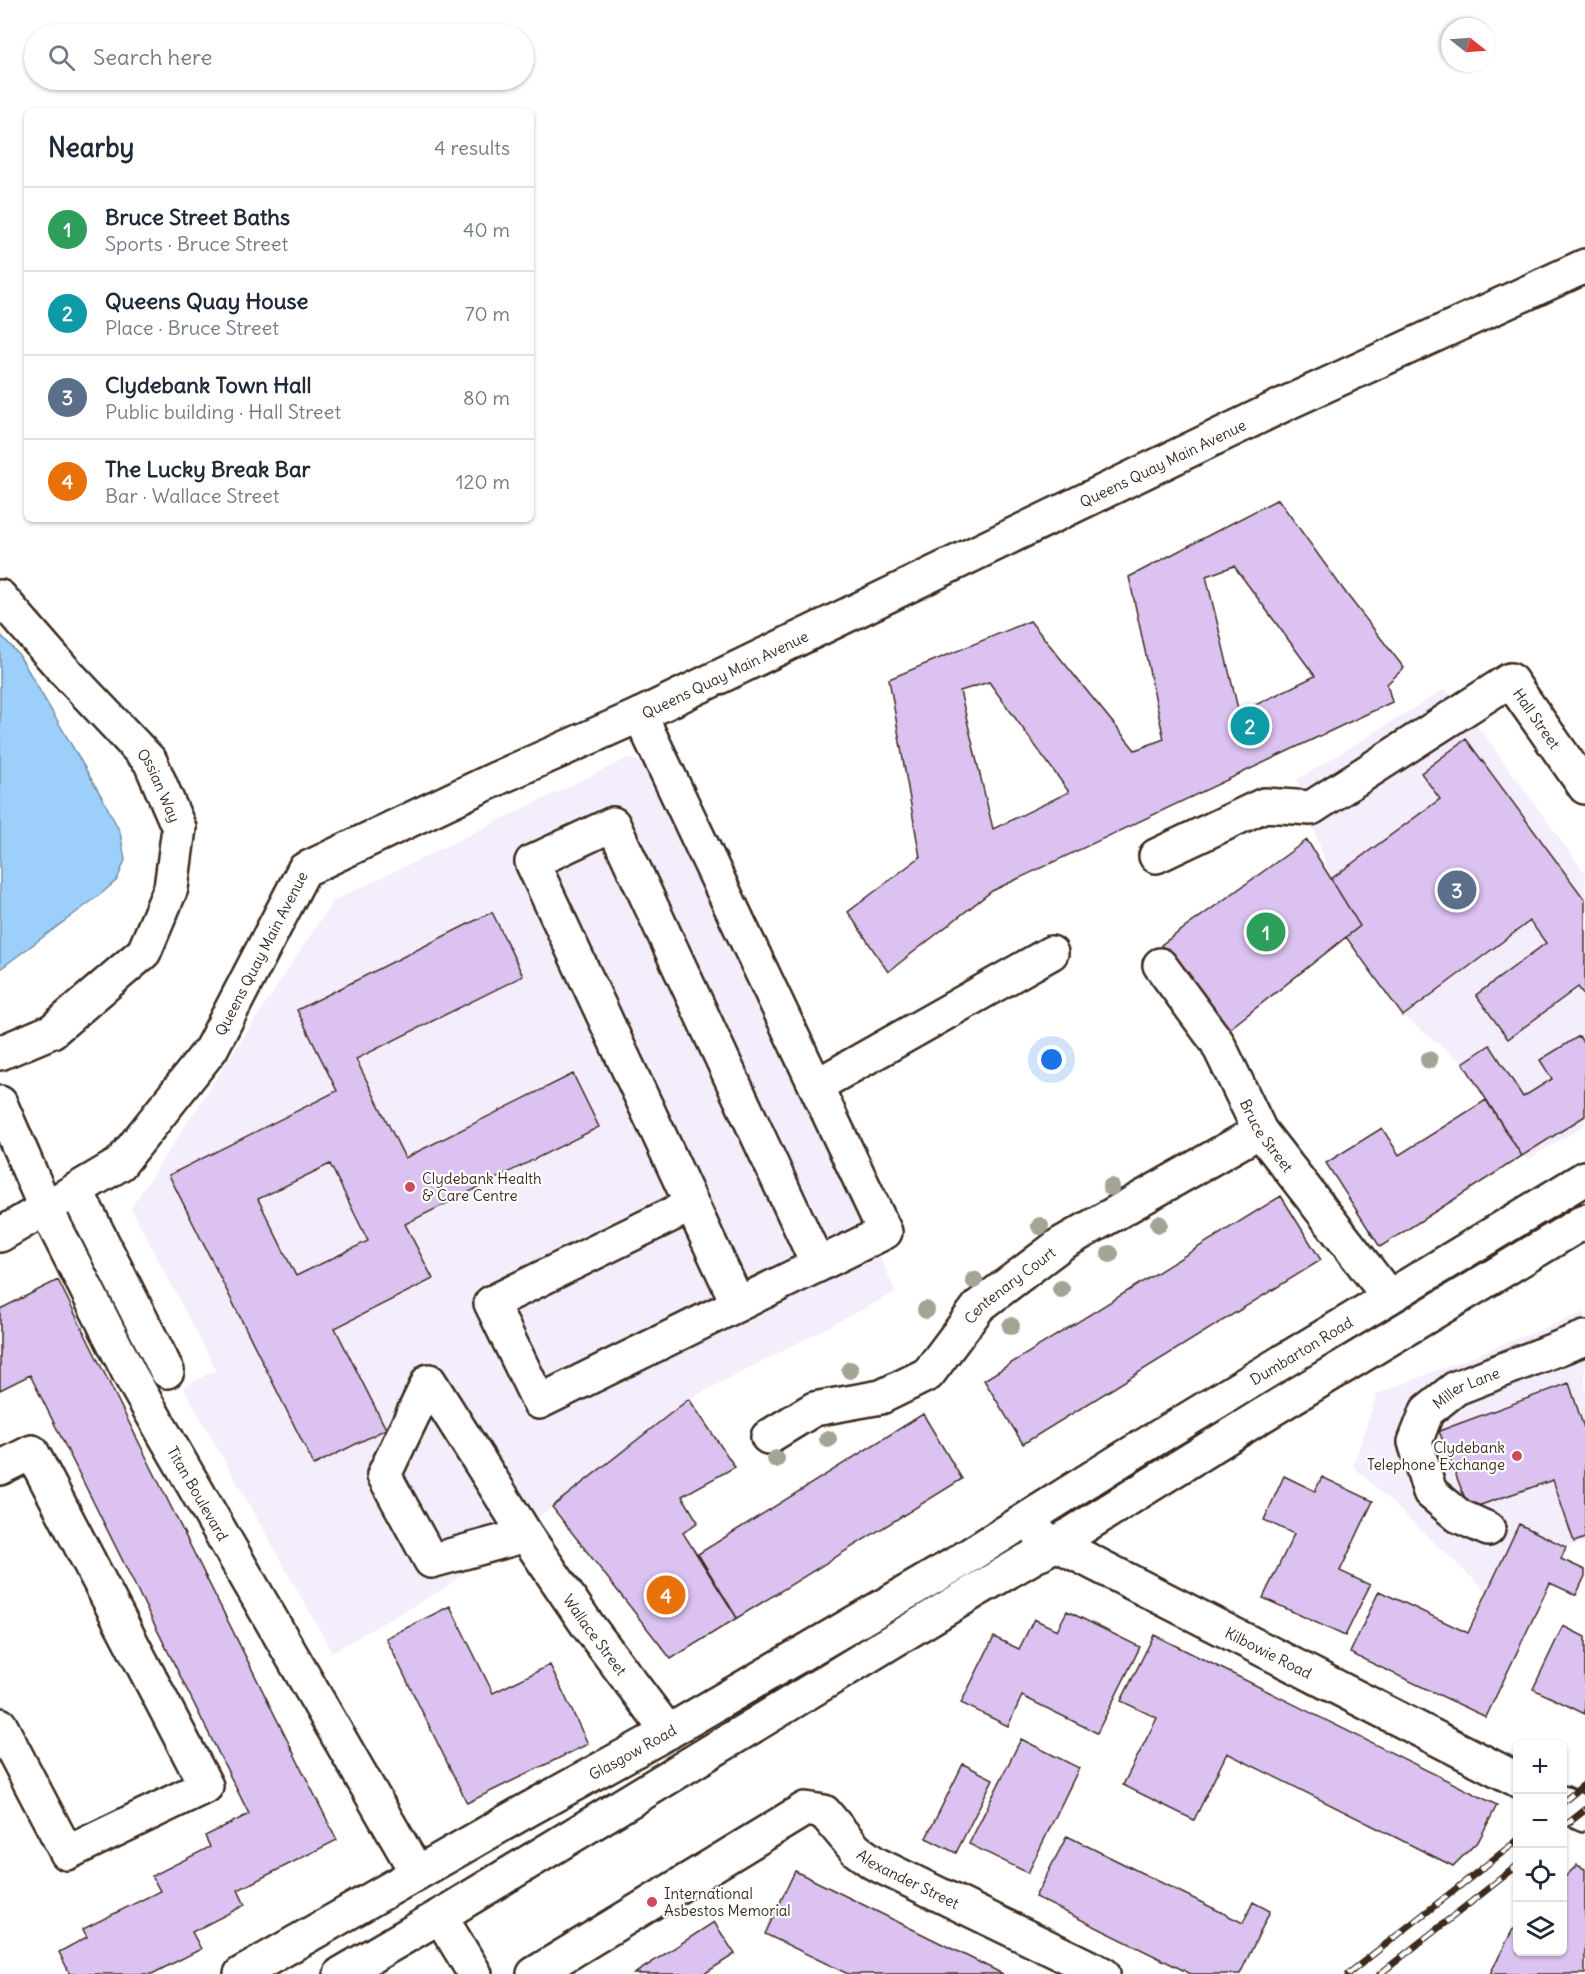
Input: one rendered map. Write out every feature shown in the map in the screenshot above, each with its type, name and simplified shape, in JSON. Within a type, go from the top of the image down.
[{"type":"street","name":"Queens Quay Main Avenue","points":[[0,1235],[120,1164],[211,1049],[304,870],[498,778],[640,715],[1288,402],[1585,266]]},
{"type":"street","name":"Ossian Way","points":[[0,597],[62,668],[150,761],[179,828],[171,888],[144,952],[52,1030],[0,1053]]},
{"type":"street","name":"Hall Street","points":[[1156,856],[1264,805],[1311,808],[1510,680],[1585,787]]},
{"type":"street","points":[[640,715],[885,1232],[539,1402],[491,1303],[691,1205]]},
{"type":"street","points":[[738,1304],[532,862],[613,824],[818,1265]]},
{"type":"street","points":[[816,1086],[1051,953]]},
{"type":"street","name":"Bruce Street","points":[[1160,965],[1217,1042],[1260,1131],[1389,1297]]},
{"type":"street","name":"Titan Boulevard","points":[[0,1103],[45,1207],[130,1375],[440,1916],[476,1974]]},
{"type":"street","name":"Centenary Court","points":[[768,1437],[814,1409],[881,1397],[928,1374],[979,1306],[1061,1244],[1260,1131]]},
{"type":"street","name":"Dumbarton Road","points":[[1019,1525],[1134,1452],[1585,1178]]},
{"type":"street","points":[[76,1191],[167,1371]]},
{"type":"street","points":[[341,1974],[975,1590],[1057,1544],[1271,1410],[1585,1221]]},
{"type":"street","name":"Miller Lane","points":[[1488,1529],[1459,1516],[1430,1492],[1415,1442],[1427,1411],[1456,1388],[1585,1338]]},
{"type":"street","name":"Wallace Street","points":[[526,1535],[431,1561],[384,1475],[429,1381],[526,1535],[586,1623],[668,1732]]},
{"type":"street","points":[[0,1468],[32,1452],[206,1786],[67,1853],[0,1725]]},
{"type":"street","name":"Glasgow Road","points":[[241,1974],[668,1732],[1019,1525]]},
{"type":"street","name":"Kilbowie Road","points":[[1019,1525],[1513,1777]]},
{"type":"street","points":[[1567,1805],[1585,1815]]},
{"type":"street","name":"Alexander Street","points":[[534,1974],[805,1809],[824,1812],[856,1850],[874,1863],[1102,1974]]},
{"type":"shaded area","points":[[1445,689],[1479,728],[1585,873],[1585,1125],[1529,1159],[1522,1156],[1463,1063],[1403,1016],[1346,937],[1360,926],[1331,879],[1297,780]]},
{"type":"shaded area","points":[[628,758],[651,766],[896,1292],[689,1399],[443,1589],[332,1652],[183,1387],[216,1370],[131,1208],[333,901]]},
{"type":"shaded area","points":[[1585,1312],[1585,1543],[1566,1547],[1519,1524],[1487,1592],[1353,1466],[1377,1394]]},
{"type":"water","points":[[0,634],[19,655],[103,799],[120,832],[125,860],[117,880],[101,894],[0,969]]},
{"type":"building","points":[[1278,499],[1348,596],[1404,668],[1387,684],[1392,702],[992,891],[888,972],[848,912],[920,857],[889,679],[1030,621],[1135,750],[1164,739],[1129,577]],"holes":[[[1234,566],[1315,676],[1239,713],[1206,576]],[[989,682],[1069,792],[993,829],[960,691]]]},
{"type":"building","points":[[1466,739],[1585,900],[1585,996],[1578,987],[1508,1039],[1476,995],[1546,943],[1530,921],[1403,1016],[1346,937],[1360,926],[1331,879],[1440,799],[1421,773]]},
{"type":"building","points":[[1307,840],[1360,926],[1228,1030],[1161,945]]},
{"type":"building","name":"Clydebank Health & Care Centre","points":[[492,912],[523,976],[356,1059],[405,1158],[573,1074],[599,1127],[405,1224],[433,1279],[335,1328],[386,1429],[314,1465],[169,1175],[337,1091],[297,1010]],"holes":[[[330,1164],[368,1241],[296,1276],[258,1199]]]},
{"type":"building","points":[[1579,1036],[1585,1046],[1585,1116],[1522,1156],[1463,1063],[1490,1045],[1523,1097],[1552,1079],[1540,1060]]},
{"type":"building","points":[[1486,1100],[1522,1156],[1380,1247],[1326,1163],[1382,1128],[1399,1155]]},
{"type":"building","points":[[1281,1196],[1321,1260],[1023,1444],[984,1380]]},
{"type":"building","points":[[58,1280],[337,1840],[238,1890],[245,1905],[192,1932],[201,1949],[152,1974],[70,1974],[59,1952],[87,1937],[83,1929],[160,1891],[152,1876],[210,1847],[205,1836],[249,1814],[30,1375],[0,1390],[0,1309]]},
{"type":"building","name":"Clydebank Telephone Exchange","points":[[1569,1383],[1585,1431],[1585,1538],[1574,1542],[1553,1480],[1469,1509],[1439,1431]]},
{"type":"building","points":[[689,1399],[735,1467],[682,1496],[698,1522],[683,1533],[737,1618],[671,1659],[552,1507]]},
{"type":"building","points":[[923,1414],[962,1479],[737,1618],[698,1554]]},
{"type":"building","points":[[1284,1476],[1315,1491],[1322,1477],[1373,1501],[1340,1571],[1370,1585],[1345,1636],[1263,1598],[1294,1534],[1264,1520]]},
{"type":"building","points":[[1519,1524],[1566,1547],[1561,1559],[1585,1570],[1585,1576],[1576,1595],[1550,1583],[1486,1717],[1350,1653],[1379,1591],[1468,1633]]},
{"type":"building","points":[[450,1606],[493,1693],[550,1665],[588,1744],[467,1803],[386,1638]]},
{"type":"building","points":[[1067,1611],[1140,1647],[1097,1733],[1022,1696],[1008,1726],[961,1703],[994,1637],[1019,1649],[1034,1619],[1057,1630]]},
{"type":"building","points":[[1563,1626],[1585,1637],[1585,1714],[1533,1689]]},
{"type":"building","points":[[1154,1635],[1497,1805],[1479,1840],[1453,1866],[1227,1753],[1194,1820],[1123,1785],[1157,1718],[1121,1701]]},
{"type":"building","points":[[1021,1739],[1079,1768],[1028,1873],[969,1844]]},
{"type":"building","points":[[963,1764],[993,1779],[956,1853],[926,1838]]},
{"type":"building","points":[[1067,1836],[1243,1923],[1253,1902],[1270,1911],[1240,1974],[1191,1974],[1035,1897]]},
{"type":"building","points":[[1577,1865],[1585,1869],[1585,1974],[1490,1974],[1513,1929],[1513,1956],[1567,1956],[1567,1875]]},
{"type":"building","points":[[795,1871],[1003,1974],[848,1974],[765,1934]]},
{"type":"building","points":[[714,1922],[735,1954],[704,1974],[634,1974]]},
{"type":"railway","points":[[1567,1799],[1585,1784]]},
{"type":"railway","points":[[1567,1824],[1585,1810]]},
{"type":"railway","points":[[1348,1974],[1513,1844]]},
{"type":"railway","points":[[1380,1974],[1513,1869]]},
{"type":"place","name":"Queens Quay House","points":[[1250,726]]},
{"type":"place","name":"Clydebank Town Hall","points":[[1457,890]]},
{"type":"place","name":"Bruce Street Baths","points":[[1266,932]]},
{"type":"place","name":"Clydebank Health & Care Centre","points":[[410,1187]]},
{"type":"place","name":"Clydebank Telephone Exchange","points":[[1517,1456]]},
{"type":"place","name":"The Lucky Break Bar","points":[[666,1595]]},
{"type":"place","name":"International Asbestos Memorial","points":[[652,1902]]}]
